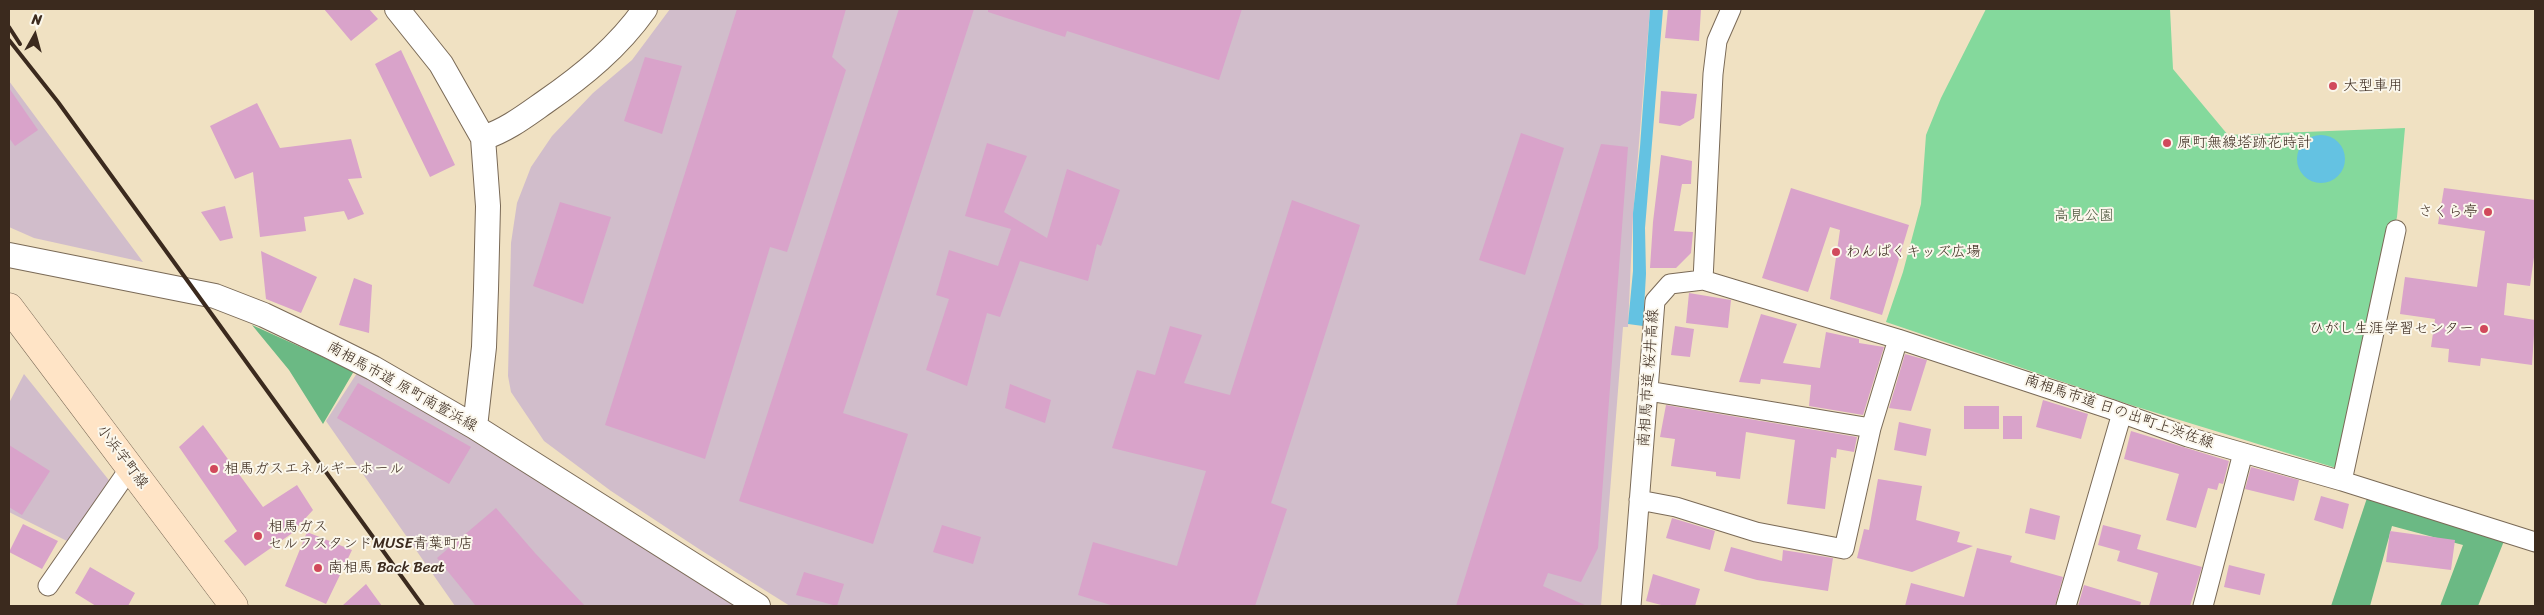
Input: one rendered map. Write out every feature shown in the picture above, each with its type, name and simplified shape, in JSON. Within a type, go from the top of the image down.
[{"type":"main road","name":"小浜字町線","points":[[9,308],[234,606]]},
{"type":"street","points":[[397,9],[441,64],[483,138],[488,206],[486,289],[484,347],[475,427]]},
{"type":"street","points":[[483,138],[505,130],[580,78],[629,31],[645,9]]},
{"type":"street","points":[[1703,280],[1713,74],[1717,41],[1730,9]]},
{"type":"street","points":[[2342,481],[2396,230]]},
{"type":"street","name":"南相馬市道 原町南萱浜線","points":[[9,255],[215,296],[236,303],[373,368],[475,427],[758,606]]},
{"type":"street","name":"南相馬市道 日の出町上渋佐線","points":[[1703,280],[1898,339],[2122,413],[2188,437],[2342,481],[2535,542]]},
{"type":"street","name":"南相馬市道 桜井高線","points":[[1631,606],[1654,301],[1670,284],[1703,280]]},
{"type":"street","points":[[1639,500],[1676,507],[1756,532],[1844,549],[1871,428],[1898,339]]},
{"type":"street","points":[[1648,392],[1871,428]]},
{"type":"street","points":[[2066,606],[2122,413]]},
{"type":"street","points":[[2203,606],[2243,453]]},
{"type":"street","points":[[48,586],[130,468]]},
{"type":"shaded area","points":[[670,9],[1650,9],[1633,216],[1628,327],[1623,327],[1601,606],[790,606],[699,549],[611,491],[544,441],[511,392],[508,376],[511,243],[517,203],[531,167],[552,136],[593,93],[632,60]]},
{"type":"shaded area","points":[[9,81],[143,262],[34,238],[9,227]]},
{"type":"shaded area","points":[[357,373],[481,442],[742,606],[455,606],[326,421]]},
{"type":"shaded area","points":[[24,374],[112,484],[71,543],[9,512],[9,403]]},
{"type":"green space","name":"高見公園","points":[[1986,9],[2170,9],[2173,69],[2228,135],[2405,128],[2397,217],[2336,468],[2134,406],[1886,322],[1903,272],[1921,204],[1926,135],[1941,98]]},
{"type":"green space","points":[[252,325],[354,371],[323,424],[289,370]]},
{"type":"green space","points":[[2367,498],[2504,541],[2478,606],[2440,606],[2463,545],[2392,526],[2370,606],[2331,606]]},
{"type":"water","points":[[1650,9],[1663,9],[1645,228],[1646,274],[1643,326],[1628,324],[1633,271],[1633,213]]},
{"type":"water","points":[[2321,135],[2330,137],[2338,142],[2343,150],[2345,159],[2343,168],[2338,176],[2330,181],[2321,183],[2312,181],[2304,176],[2299,168],[2297,159],[2299,150],[2304,142],[2312,137]]},
{"type":"building","points":[[324,9],[369,9],[378,19],[351,41]]},
{"type":"building","points":[[737,9],[846,9],[832,57],[846,70],[787,252],[770,247],[705,459],[605,425]]},
{"type":"building","points":[[899,9],[974,9],[843,413],[908,434],[873,544],[739,501]]},
{"type":"building","points":[[988,9],[1242,9],[1219,80],[1067,31],[1065,37],[988,12]]},
{"type":"building","points":[[1668,9],[1701,9],[1699,41],[1665,38]]},
{"type":"building","points":[[401,50],[455,165],[430,177],[375,64]]},
{"type":"building","points":[[645,57],[682,66],[662,134],[624,121]]},
{"type":"building","points":[[9,88],[38,130],[15,146],[9,138]]},
{"type":"building","points":[[1661,91],[1697,94],[1694,118],[1680,126],[1659,123]]},
{"type":"building","points":[[257,103],[280,148],[351,139],[362,178],[348,179],[364,214],[348,220],[344,211],[304,217],[306,231],[260,237],[253,172],[235,179],[210,126]]},
{"type":"building","points":[[1521,133],[1564,148],[1525,275],[1479,260]]},
{"type":"building","points":[[987,143],[1027,156],[1004,212],[1047,238],[1067,169],[1120,190],[1101,246],[1097,244],[1088,281],[1020,261],[1000,317],[987,313],[967,386],[926,370],[949,299],[936,295],[949,250],[998,266],[1011,229],[965,216]]},
{"type":"building","points":[[1601,144],[1628,147],[1598,548],[1581,582],[1548,573],[1543,586],[1587,606],[1456,606]]},
{"type":"building","points":[[1661,155],[1692,161],[1691,184],[1682,184],[1674,231],[1693,232],[1691,253],[1676,268],[1650,268]]},
{"type":"building","name":"わんぱくキッズ広場","points":[[1791,188],[1909,225],[1882,315],[1830,299],[1840,230],[1830,227],[1808,292],[1762,278]]},
{"type":"building","points":[[2444,188],[2535,200],[2535,250],[2530,286],[2507,283],[2504,315],[2535,320],[2532,365],[2481,358],[2480,366],[2448,362],[2449,349],[2431,347],[2435,319],[2400,314],[2405,277],[2477,287],[2485,231],[2438,224]]},
{"type":"building","points":[[1292,200],[1360,225],[1271,503],[1287,509],[1255,606],[1114,606],[1078,595],[1093,542],[1177,566],[1206,471],[1112,448],[1137,370],[1155,375],[1170,326],[1202,335],[1184,383],[1230,395]]},
{"type":"building","points":[[560,202],[611,217],[583,304],[533,286]]},
{"type":"building","points":[[225,206],[233,238],[220,241],[201,212]]},
{"type":"building","points":[[261,251],[317,277],[301,313],[266,299]]},
{"type":"building","points":[[354,278],[372,285],[369,333],[339,325]]},
{"type":"building","points":[[1689,293],[1731,300],[1728,328],[1686,323]]},
{"type":"building","points":[[1761,314],[1797,324],[1783,363],[1820,368],[1826,332],[1859,339],[1859,343],[1884,347],[1863,415],[1809,406],[1811,385],[1761,379],[1760,384],[1739,382]]},
{"type":"building","points":[[1675,326],[1694,329],[1690,357],[1671,355]]},
{"type":"building","points":[[1905,354],[1927,360],[1911,411],[1889,408]]},
{"type":"building","points":[[358,383],[471,447],[449,484],[337,418]]},
{"type":"building","points":[[1010,384],[1051,400],[1045,423],[1005,408]]},
{"type":"building","points":[[2043,400],[2088,414],[2081,439],[2036,427]]},
{"type":"building","points":[[1666,405],[1857,437],[1854,452],[1837,449],[1836,458],[1831,457],[1825,509],[1787,504],[1795,440],[1746,432],[1740,479],[1716,476],[1716,472],[1671,466],[1675,439],[1660,437]]},
{"type":"building","points":[[1964,406],[1999,406],[1999,429],[1964,429]]},
{"type":"building","points":[[2003,416],[2022,416],[2022,439],[2003,439]]},
{"type":"building","points":[[1899,422],[1931,429],[1926,456],[1894,450]]},
{"type":"building","points":[[203,425],[263,507],[297,485],[313,510],[291,534],[245,566],[224,541],[237,531],[179,447]]},
{"type":"building","points":[[2131,431],[2229,461],[2223,484],[2219,483],[2217,490],[2208,488],[2196,528],[2166,520],[2179,474],[2124,459]]},
{"type":"building","points":[[9,445],[50,471],[22,515],[9,507]]},
{"type":"building","points":[[2251,467],[2299,480],[2294,501],[2245,489]]},
{"type":"building","points":[[1878,479],[1922,486],[1916,520],[1960,532],[1957,542],[1973,546],[1912,572],[1857,558],[1864,529],[1869,530]]},
{"type":"building","points":[[2321,496],[2349,504],[2343,529],[2314,520]]},
{"type":"building","points":[[496,508],[585,606],[476,606],[437,558]]},
{"type":"building","points":[[2030,508],[2060,516],[2055,540],[2025,533]]},
{"type":"building","points":[[1672,518],[1715,531],[1710,550],[1666,538]]},
{"type":"building","points":[[23,524],[58,541],[42,569],[9,552]]},
{"type":"building","points":[[942,525],[981,537],[973,564],[933,552]]},
{"type":"building","points":[[2103,525],[2141,535],[2137,549],[2202,567],[2190,606],[2149,606],[2158,573],[2117,561],[2120,551],[2098,545]]},
{"type":"building","points":[[2390,531],[2455,540],[2451,570],[2386,562]]},
{"type":"building","name":"南相馬 Back Beat","points":[[307,532],[352,550],[326,604],[285,586]]},
{"type":"building","points":[[1731,547],[1782,561],[1783,550],[1833,558],[1828,591],[1757,580],[1724,571]]},
{"type":"building","points":[[1977,548],[2012,556],[2010,562],[2063,577],[2055,606],[1905,606],[1911,583],[1964,597]]},
{"type":"building","points":[[2229,565],[2265,574],[2260,595],[2224,587]]},
{"type":"building","points":[[90,567],[135,593],[128,606],[96,606],[75,593]]},
{"type":"building","points":[[804,572],[844,584],[837,606],[796,595]]},
{"type":"building","points":[[1653,574],[1700,589],[1695,606],[1665,606],[1646,601]]},
{"type":"building","points":[[366,584],[382,606],[342,606]]},
{"type":"building","points":[[2084,585],[2141,602],[2140,606],[2078,606]]},
{"type":"railway","points":[[9,27],[20,44]]},
{"type":"railway","points":[[9,40],[58,102],[423,606]]},
{"type":"place","name":"大型車用","points":[[2333,86]]},
{"type":"place","name":"原町無線塔跡花時計","points":[[2167,143]]},
{"type":"place","name":"さくら亭","points":[[2488,212]]},
{"type":"place","name":"わんぱくキッズ広場","points":[[1836,252]]},
{"type":"place","name":"ひがし生涯学習センター","points":[[2484,329]]},
{"type":"place","name":"相馬ガスエネルギーホール","points":[[214,469]]},
{"type":"place","name":"相馬ガス セルフスタンドMUSE青葉町店","points":[[258,536]]},
{"type":"place","name":"南相馬 Back Beat","points":[[318,568]]}]
